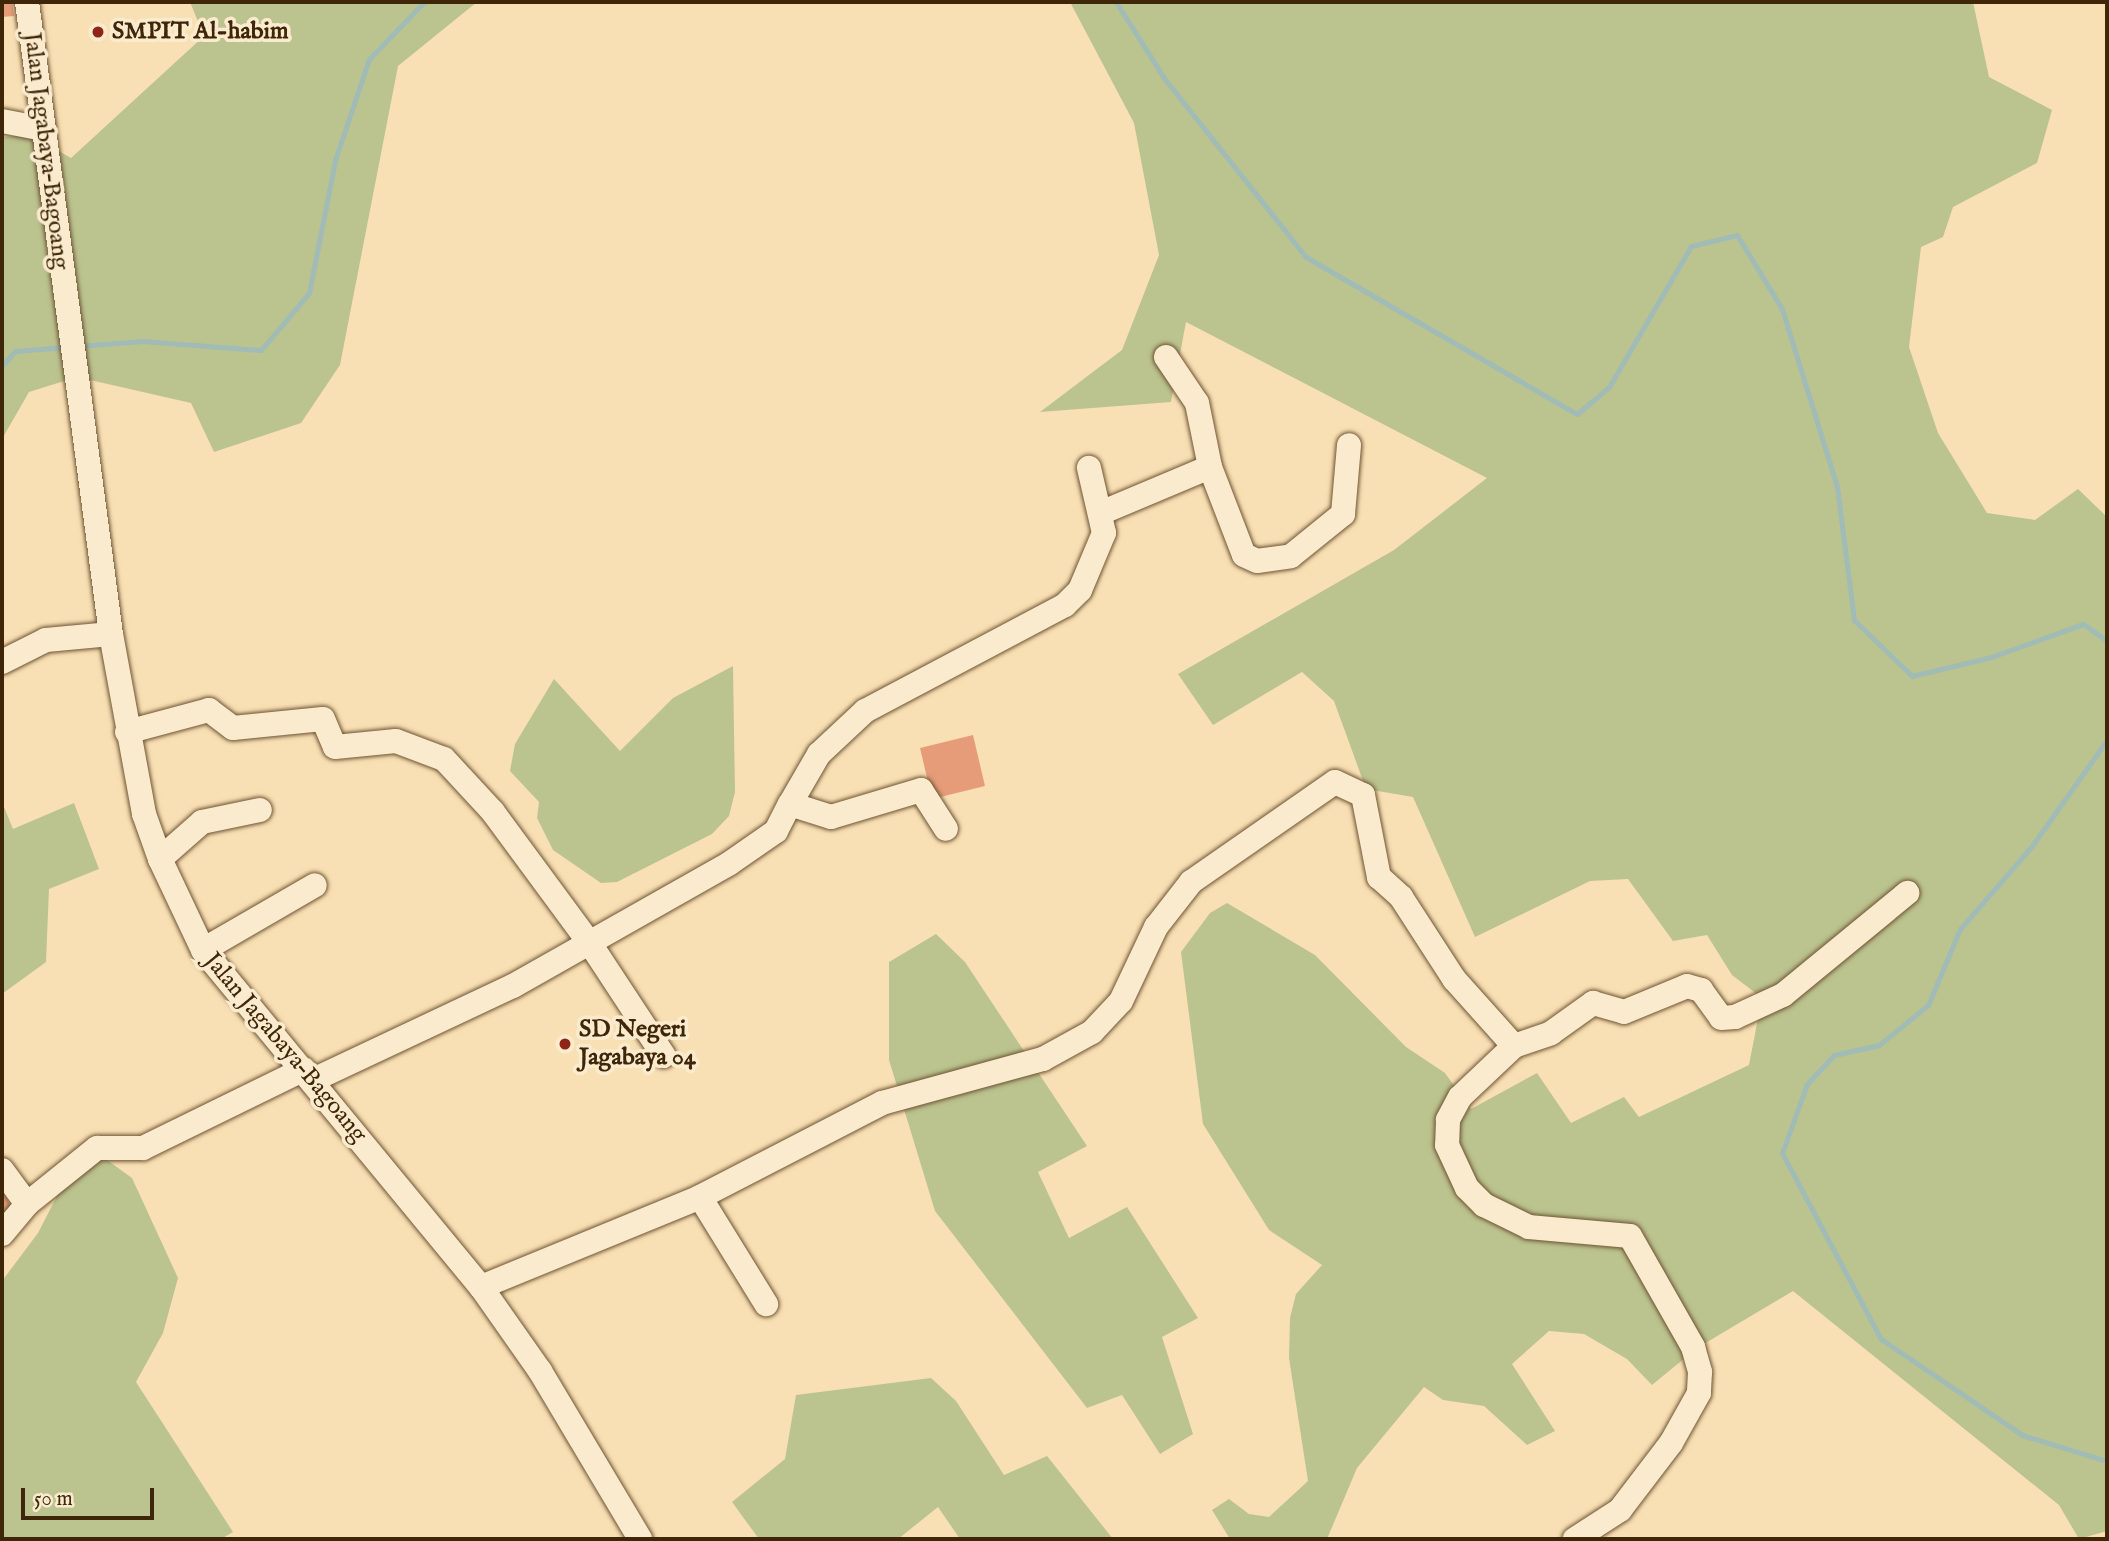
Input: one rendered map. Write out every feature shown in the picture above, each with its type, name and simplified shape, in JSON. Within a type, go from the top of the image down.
[{"type":"street","name":"Jalan Jagabaya–Bagoang","points":[[27,2],[111,634],[127,732],[160,859],[202,950],[309,1074],[481,1287],[540,1371],[640,1539]]},
{"type":"street","points":[[2,121],[43,129]]},
{"type":"street","points":[[1166,357],[1197,403],[1210,467],[1244,555],[1258,561],[1292,556],[1343,514],[1349,445]]},
{"type":"street","points":[[1103,512],[1210,467]]},
{"type":"street","points":[[2,1234],[27,1204],[97,1148],[143,1148],[513,986],[730,863],[776,831],[819,754],[865,711],[1065,605],[1101,554],[1103,512],[1089,468]]},
{"type":"street","points":[[2,662],[46,640],[111,634]]},
{"type":"street","points":[[127,732],[209,710],[233,728],[323,719],[335,747],[396,741],[444,759],[493,812],[589,942],[664,1056]]},
{"type":"street","points":[[481,1287],[700,1197],[882,1103],[1044,1059],[1092,1032],[1121,1001],[1156,927],[1191,882],[1335,782],[1363,795],[1379,877],[1401,897],[1454,979],[1514,1046]]},
{"type":"street","points":[[790,804],[831,817],[921,790],[946,830]]},
{"type":"street","points":[[160,859],[202,822],[260,810]]},
{"type":"street","points":[[202,950],[315,885]]},
{"type":"street","points":[[1575,1539],[1620,1510],[1671,1443],[1699,1393],[1700,1372],[1693,1347],[1630,1236],[1530,1227],[1484,1205],[1467,1188],[1447,1145],[1448,1120],[1460,1097],[1514,1046],[1551,1033],[1593,1003],[1624,1012],[1687,986],[1701,990],[1721,1018],[1735,1017],[1783,995],[1907,893]]},
{"type":"street","points":[[2,1170],[27,1204]]},
{"type":"street","points":[[700,1197],[766,1304]]},
{"type":"green space","points":[[190,2],[477,2],[398,66],[340,365],[301,423],[214,452],[191,403],[77,377],[29,392],[2,439],[2,137],[31,135],[71,158],[204,36]]},
{"type":"green space","points":[[1070,2],[1973,2],[1989,77],[2052,110],[2037,163],[1953,207],[1943,237],[1921,247],[1909,347],[1938,433],[1987,513],[2035,520],[2078,489],[2107,517],[2107,1531],[2079,1539],[2059,1505],[1793,1291],[1697,1348],[1652,1385],[1627,1359],[1584,1334],[1549,1331],[1512,1364],[1555,1431],[1527,1445],[1484,1406],[1443,1400],[1424,1387],[1357,1468],[1327,1539],[1230,1539],[1212,1510],[1229,1499],[1249,1514],[1269,1517],[1308,1481],[1289,1358],[1290,1318],[1296,1294],[1322,1265],[1269,1230],[1203,1124],[1181,952],[1210,913],[1227,903],[1315,955],[1406,1047],[1445,1073],[1471,1109],[1537,1073],[1571,1123],[1624,1097],[1639,1117],[1749,1065],[1762,998],[1732,975],[1707,935],[1673,941],[1628,879],[1590,881],[1475,937],[1413,797],[1366,789],[1334,701],[1302,672],[1213,725],[1178,674],[1394,550],[1487,478],[1186,322],[1171,402],[1040,412],[1122,350],[1159,255],[1134,123]]},
{"type":"green space","points":[[733,666],[735,792],[729,816],[712,834],[617,882],[601,883],[553,850],[537,818],[539,802],[510,771],[515,744],[554,679],[620,751],[673,698]]},
{"type":"green space","points":[[2,802],[13,829],[74,803],[99,869],[49,889],[46,962],[2,994]]},
{"type":"green space","points":[[936,934],[965,962],[1087,1146],[1038,1172],[1069,1238],[1127,1207],[1198,1318],[1162,1337],[1193,1434],[1160,1454],[1122,1395],[1087,1408],[935,1211],[889,1060],[889,962]]},
{"type":"green space","points":[[96,1152],[132,1178],[178,1278],[163,1333],[136,1382],[233,1532],[221,1539],[2,1539],[2,1281],[38,1233],[72,1167]]},
{"type":"green space","points":[[931,1378],[956,1401],[1004,1475],[1047,1456],[1113,1539],[960,1539],[938,1507],[898,1539],[759,1539],[732,1502],[785,1459],[796,1395]]},
{"type":"building","points":[[2,2],[12,2],[14,16],[2,17]]},
{"type":"building","points":[[973,735],[985,786],[932,799],[920,748]]},
{"type":"building","points":[[2,1185],[13,1215],[2,1220]]},
{"type":"waterway","points":[[79,346],[143,341],[261,350],[309,293],[335,160],[369,59],[424,2]]},
{"type":"waterway","points":[[1116,2],[1164,78],[1306,257],[1577,414],[1609,387],[1691,246],[1737,235],[1782,309],[1837,487],[1854,620],[1912,676],[1991,657],[2083,624],[2107,641]]},
{"type":"waterway","points":[[2,366],[15,351],[66,347]]},
{"type":"waterway","points":[[2107,740],[2032,846],[1960,929],[1928,1005],[1879,1045],[1834,1055],[1807,1084],[1782,1153],[1881,1339],[2022,1435],[2107,1461]]},
{"type":"place","name":"SMPIT Al-habim","points":[[98,32]]},
{"type":"place","name":"SD Negeri Jagabaya 04","points":[[565,1044]]}]
